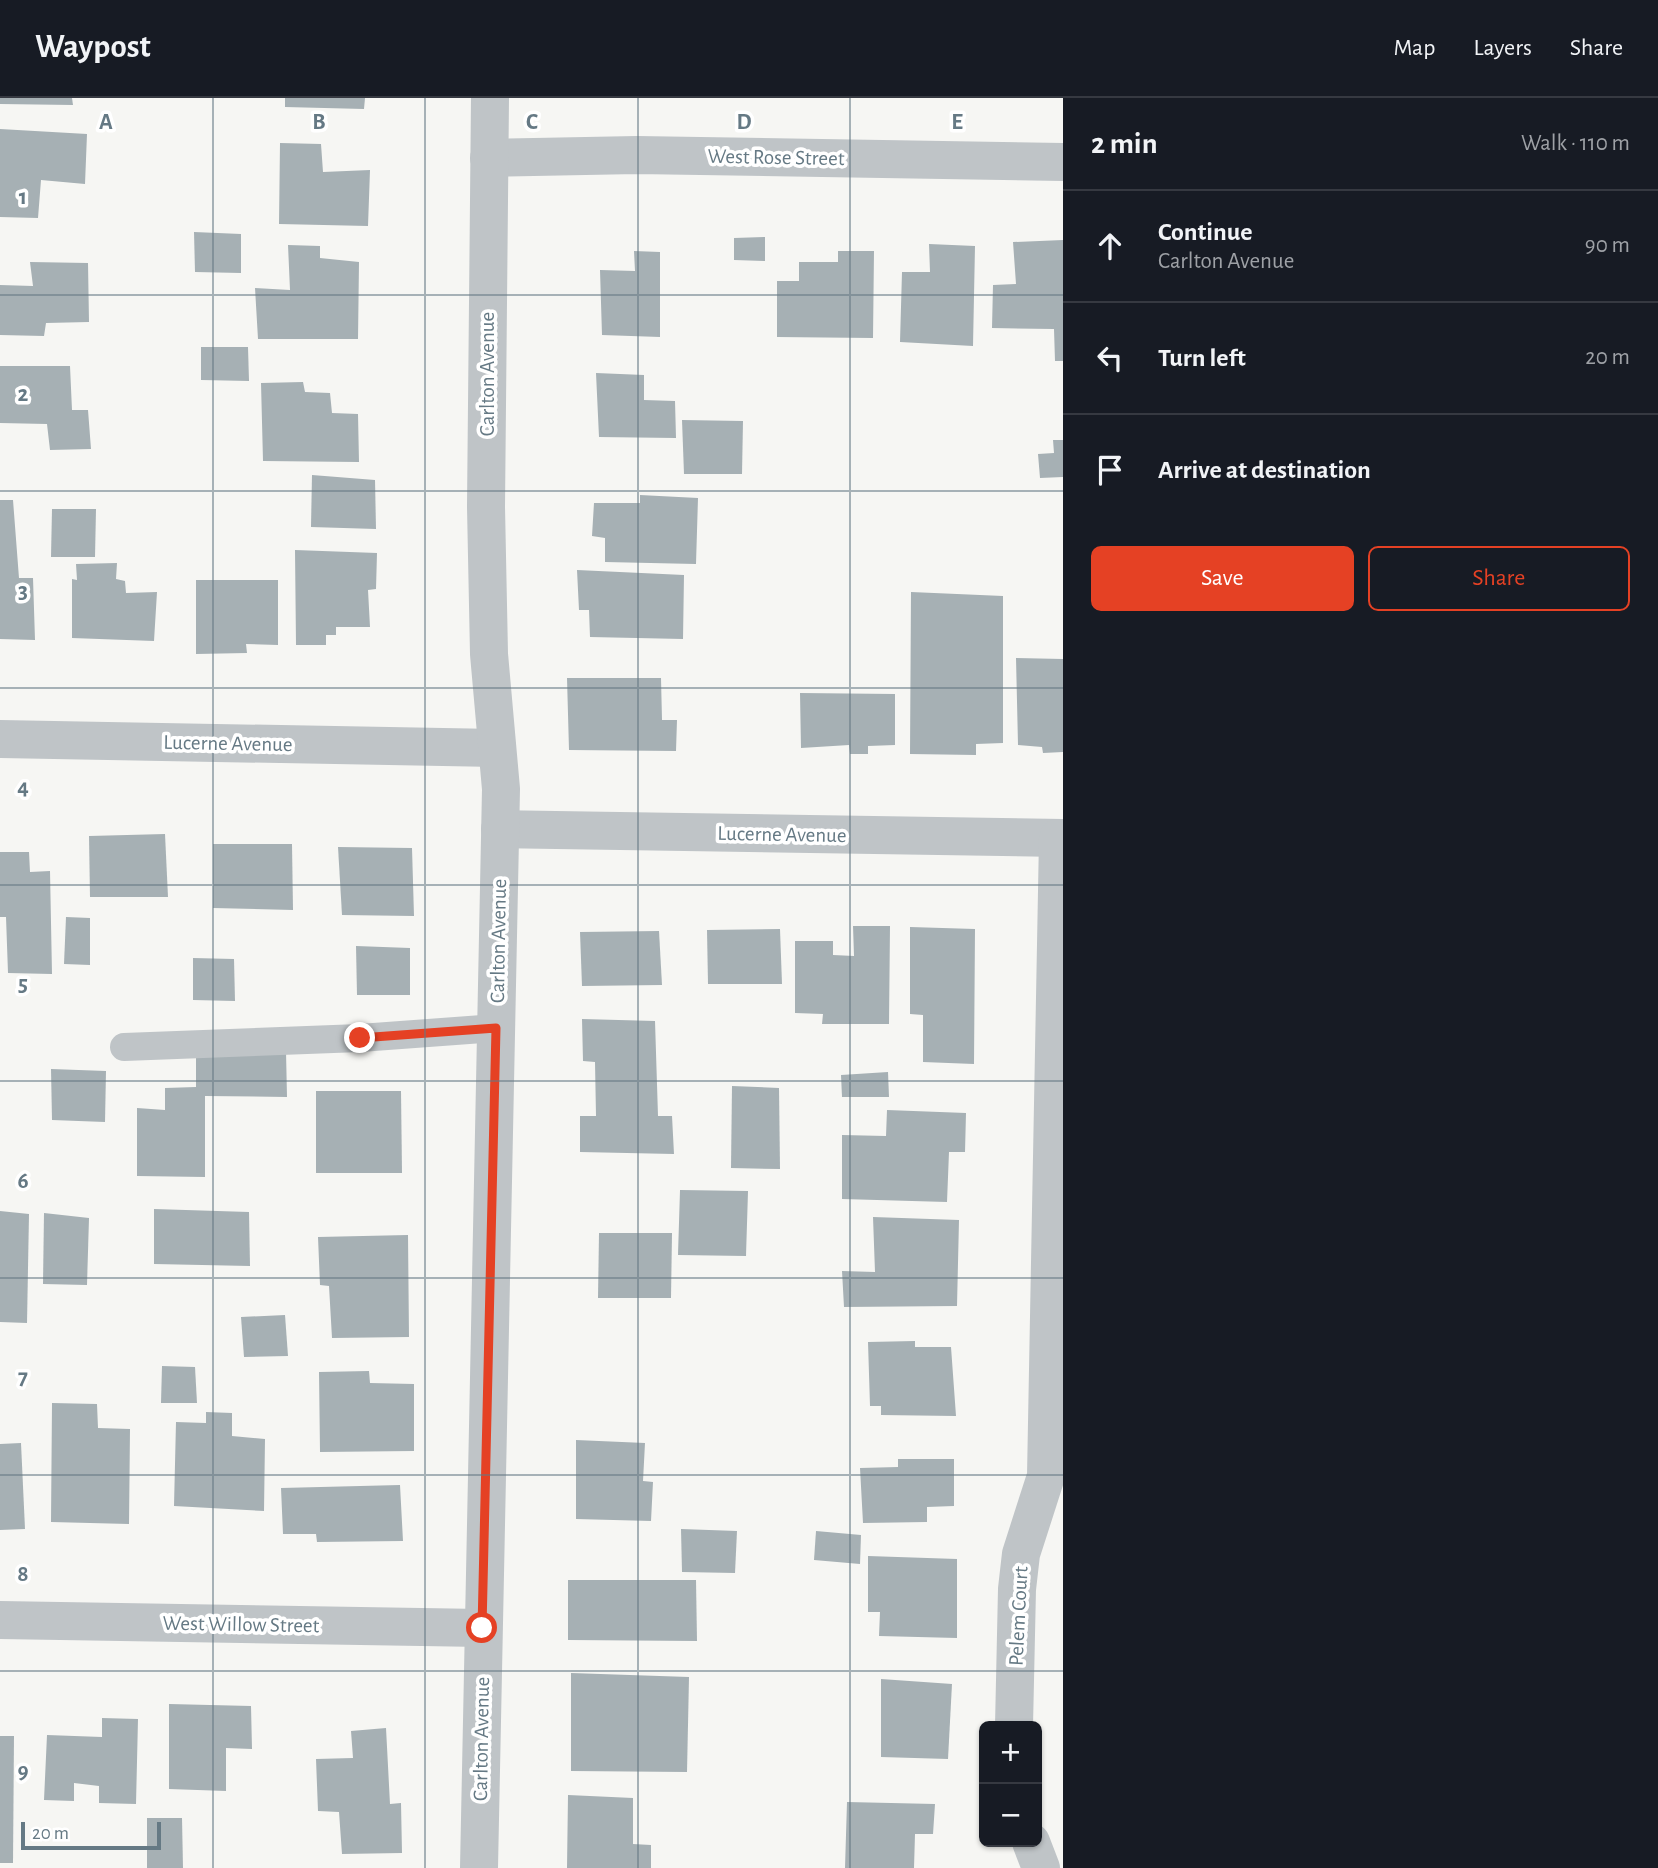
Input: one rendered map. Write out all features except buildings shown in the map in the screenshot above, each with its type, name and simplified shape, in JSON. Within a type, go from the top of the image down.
[{"type":"street","name":"Carlton Avenue","points":[[478,1868],[500,829],[489,654],[486,507],[490,98]]},
{"type":"street","name":"West Rose Street","points":[[489,158],[638,155],[1063,162]]},
{"type":"street","name":"Lucerne Avenue","points":[[0,739],[497,748]]},
{"type":"street","name":"Lucerne Avenue","points":[[500,829],[1060,838]]},
{"type":"street","name":"Pelem Court","points":[[1014,1721],[1017,1589],[1021,1554],[1046,1476],[1060,838]]},
{"type":"street","name":"West Willow Street","points":[[0,1620],[482,1628]]},
{"type":"street","points":[[1033,1847],[1041,1868]]},
{"type":"lane","points":[[124,1047],[360,1038],[496,1028]]},
{"type":"route","points":[[360,1038],[496,1028],[482,1628]]}]
